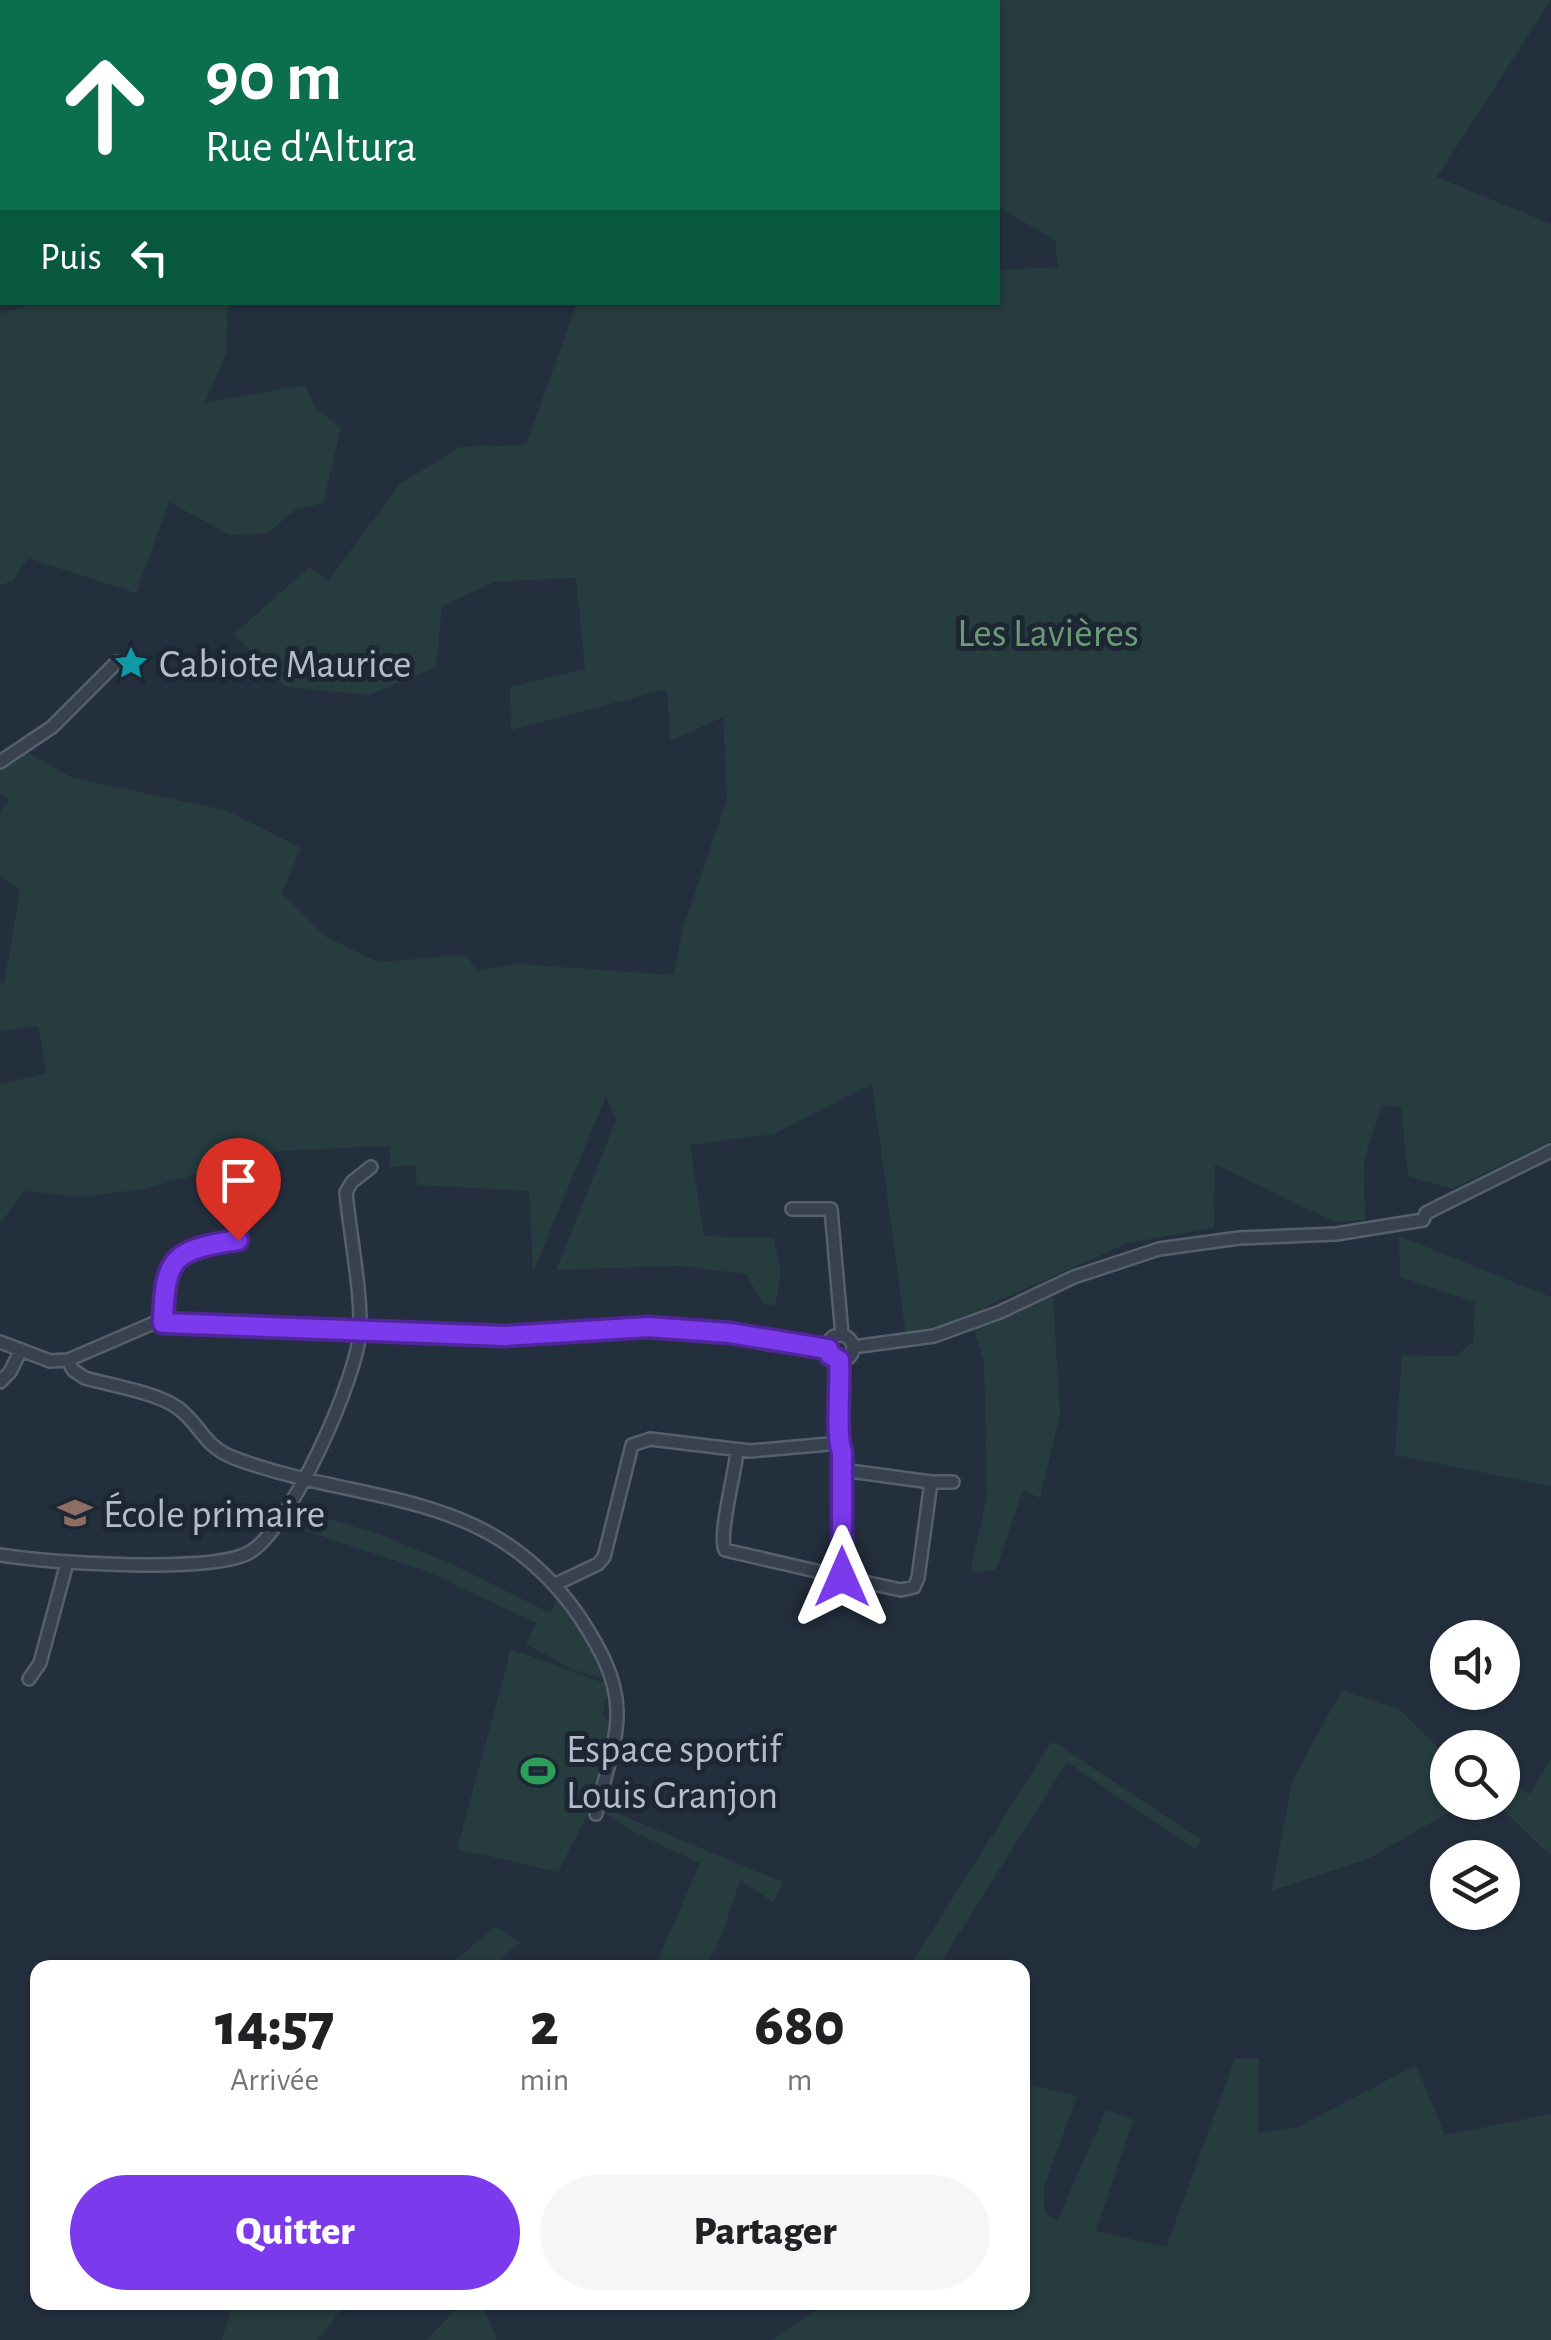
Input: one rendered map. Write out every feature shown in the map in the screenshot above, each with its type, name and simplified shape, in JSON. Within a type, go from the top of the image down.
[{"type":"street","points":[[0,762],[52,727],[116,662]]},
{"type":"street","points":[[853,1348],[934,1336],[1000,1312],[1074,1277],[1159,1248],[1239,1238],[1336,1234],[1422,1220],[1426,1213],[1551,1150]]},
{"type":"street","points":[[0,1555],[68,1563],[198,1562],[246,1555],[270,1534],[306,1479],[338,1407],[360,1332],[346,1192],[355,1179],[371,1168]]},
{"type":"street","points":[[792,1209],[831,1209],[842,1335]]},
{"type":"street","points":[[163,1323],[164,1282],[169,1268],[190,1250],[238,1240]]},
{"type":"street","points":[[0,1342],[50,1360],[68,1360],[146,1324],[163,1323],[505,1336],[648,1327],[730,1333],[828,1349]]},
{"type":"street","points":[[842,1335],[853,1348],[849,1357],[839,1360],[828,1349],[832,1338],[842,1335]]},
{"type":"street","points":[[0,1382],[21,1350]]},
{"type":"street","points":[[68,1360],[85,1378],[179,1408],[205,1440],[222,1453],[306,1479],[424,1504],[455,1516],[497,1539],[556,1584],[599,1648],[616,1691],[617,1714],[596,1814]]},
{"type":"street","points":[[839,1360],[841,1419],[837,1440],[842,1470],[842,1577]]},
{"type":"street","points":[[556,1584],[598,1564],[604,1557],[627,1455],[637,1441],[736,1452],[817,1446],[837,1440]]},
{"type":"street","points":[[736,1452],[732,1496],[722,1534],[725,1550],[901,1590],[914,1587],[931,1482]]},
{"type":"street","points":[[842,1470],[953,1482]]},
{"type":"street","points":[[29,1679],[40,1663],[68,1563]]},
{"type":"green space","name":"Les Lavières","points":[[1000,0],[1551,0],[1437,177],[1551,224],[1551,1141],[1452,1189],[1408,1176],[1401,1107],[1382,1105],[1364,1160],[1365,1220],[1334,1222],[1215,1164],[1214,1228],[1128,1243],[993,1303],[971,1318],[906,1335],[872,1084],[774,1134],[690,1145],[704,1236],[774,1238],[781,1275],[775,1306],[763,1304],[746,1274],[680,1266],[556,1270],[616,1120],[606,1096],[533,1272],[529,1191],[417,1185],[415,1165],[390,1167],[390,1146],[280,1151],[143,1189],[82,1197],[24,1191],[0,1224],[0,1084],[47,1073],[38,1026],[0,1031],[0,983],[4,983],[20,891],[0,875],[0,812],[10,800],[0,794],[0,769],[26,752],[73,778],[229,811],[301,848],[282,893],[326,937],[378,962],[466,955],[477,970],[519,964],[673,975],[683,928],[727,799],[723,717],[670,741],[667,689],[511,730],[510,687],[585,669],[576,578],[494,582],[442,606],[436,667],[369,695],[286,687],[234,634],[309,567],[329,580],[400,484],[460,447],[526,445],[576,305],[1000,305],[1000,270],[1058,267],[1055,240],[1000,208]]},
{"type":"green space","points":[[31,305],[228,305],[226,353],[205,403],[305,385],[315,407],[341,428],[323,503],[295,510],[266,534],[230,535],[169,502],[136,593],[28,558],[13,581],[0,585],[0,313]]},
{"type":"green space","points":[[1399,1236],[1551,1297],[1551,1486],[1395,1455],[1402,1355],[1456,1356],[1473,1342],[1475,1302],[1400,1277]]},
{"type":"green space","points":[[1053,1296],[1060,1415],[1040,1498],[1023,1490],[996,1570],[970,1572],[987,1496],[984,1363],[974,1329]]},
{"type":"green space","points":[[295,1509],[376,1533],[450,1563],[550,1613],[559,1595],[594,1648],[607,1680],[574,1670],[526,1644],[536,1623],[426,1571],[286,1524]]},
{"type":"green space","name":"Espace sportif Louis Granjon","points":[[511,1649],[609,1685],[603,1714],[611,1726],[586,1817],[558,1872],[457,1849]]},
{"type":"green space","points":[[1342,1690],[1400,1710],[1430,1739],[1430,1820],[1436,1820],[1370,1858],[1271,1891],[1293,1779]]},
{"type":"green space","points":[[1052,1741],[1201,1840],[1195,1849],[1067,1762],[942,1960],[913,1960]]},
{"type":"green space","points":[[1551,1759],[1551,1856],[1514,1820],[1520,1820],[1520,1788],[1530,1794]]},
{"type":"green space","points":[[604,1808],[783,1882],[773,1902],[740,1880],[721,1937],[709,1960],[658,1960],[700,1863],[637,1834],[601,1811]]},
{"type":"green space","points":[[496,1926],[520,1942],[500,1960],[455,1960]]},
{"type":"green space","points":[[1259,2058],[1258,2133],[1298,2127],[1416,2065],[1445,2135],[1551,2114],[1551,2340],[771,2340],[817,2310],[1030,2310],[1030,2084],[1077,2096],[1044,2187],[1045,2213],[1057,2221],[1106,2110],[1133,2120],[1096,2231],[1166,2247],[1235,2059]]},
{"type":"green space","points":[[231,2310],[340,2310],[316,2340],[222,2340]]},
{"type":"green space","points":[[455,2310],[484,2310],[497,2340],[427,2340]]},
{"type":"place","name":"Cabiote Maurice","points":[[131,663]]},
{"type":"place","name":"École primaire","points":[[75,1513]]},
{"type":"place","name":"Espace sportif Louis Granjon","points":[[538,1771]]},
{"type":"route","points":[[238,1240],[190,1250],[177,1259],[164,1282],[163,1323],[442,1336],[690,1328],[828,1349],[839,1360],[840,1373],[837,1440],[842,1452],[842,1577]]}]
